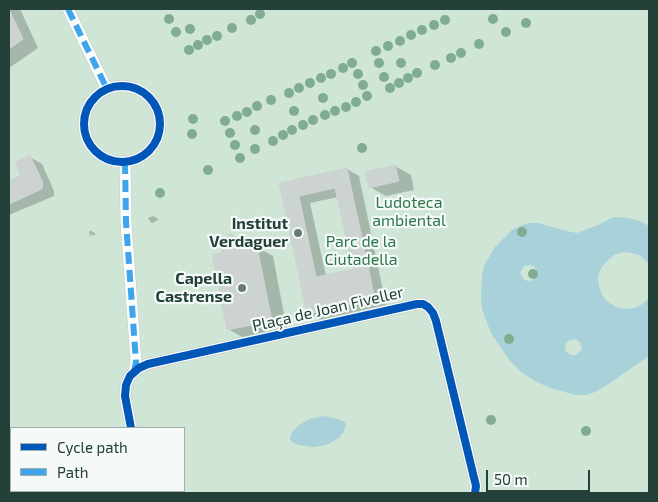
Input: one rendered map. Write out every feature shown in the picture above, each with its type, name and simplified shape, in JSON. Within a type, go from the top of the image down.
[{"type":"street","points":[[68,9],[107,89]]},
{"type":"street","points":[[119,86],[131,87],[142,91],[151,99],[157,109],[160,121],[159,133],[154,144],[146,153],[136,159],[125,162],[113,161],[102,157],[86,139],[84,127],[85,115],[89,104],[97,95],[107,89],[119,86]]},
{"type":"street","points":[[125,162],[126,222],[136,362],[134,372],[126,385],[125,396],[131,427]]},
{"type":"street","name":"Plaça de Joan Fiveller","points":[[134,372],[148,364],[423,304],[433,313],[436,321],[476,486],[475,493]]},
{"type":"green space","name":"Parc de la Ciutadella","points":[[9,9],[649,9],[649,493],[9,493],[9,49],[23,39]]},
{"type":"water","points":[[614,217],[629,218],[649,226],[649,264],[641,256],[623,252],[614,255],[607,261],[601,268],[598,277],[602,295],[616,307],[625,309],[635,308],[649,298],[649,356],[595,392],[586,395],[576,395],[550,388],[535,381],[521,372],[510,361],[491,333],[482,309],[482,274],[485,264],[495,247],[512,230],[522,225],[538,223],[577,233]],"holes":[[[530,265],[535,267],[537,272],[534,280],[524,280],[520,273],[524,266]],[[575,339],[580,342],[582,349],[576,355],[571,355],[566,352],[565,346],[570,340]]]},
{"type":"water","points":[[323,416],[338,419],[346,424],[339,438],[326,445],[314,447],[298,445],[292,442],[290,439],[291,434],[299,425],[310,419]]},
{"type":"building","points":[[9,9],[23,39],[9,49]]},
{"type":"building","points":[[30,155],[43,183],[42,189],[9,204],[9,181],[20,176],[16,162]]},
{"type":"building","points":[[395,165],[399,181],[369,188],[365,172]]},
{"type":"building","name":"Institut Verdaguer","points":[[347,168],[375,299],[307,314],[279,183]],"holes":[[[335,188],[353,269],[316,277],[299,196]]]},
{"type":"building","name":"Capella Castrense","points":[[230,234],[235,236],[236,240],[246,248],[257,246],[272,321],[227,330],[212,255],[221,253],[226,237]]},
{"type":"marked path","points":[[68,9],[107,89]]},
{"type":"marked path","points":[[125,162],[126,222],[136,362],[134,372]]},
{"type":"cycle path","points":[[122,86],[137,89],[149,97],[157,109],[160,124],[157,139],[149,151],[137,159],[122,162],[107,159],[95,151],[87,139],[84,124],[87,109],[95,97],[107,89],[122,86]]},
{"type":"cycle path","points":[[131,427],[125,396],[126,385],[130,376],[139,368],[148,364],[423,304],[433,313],[436,321],[476,486],[475,493]]},
{"type":"place","name":"Institut Verdaguer","points":[[298,233]]},
{"type":"place","name":"Capella Castrense","points":[[242,288]]},
{"type":"park label","name":"Ludoteca ambiental","points":[[409,212]]}]
